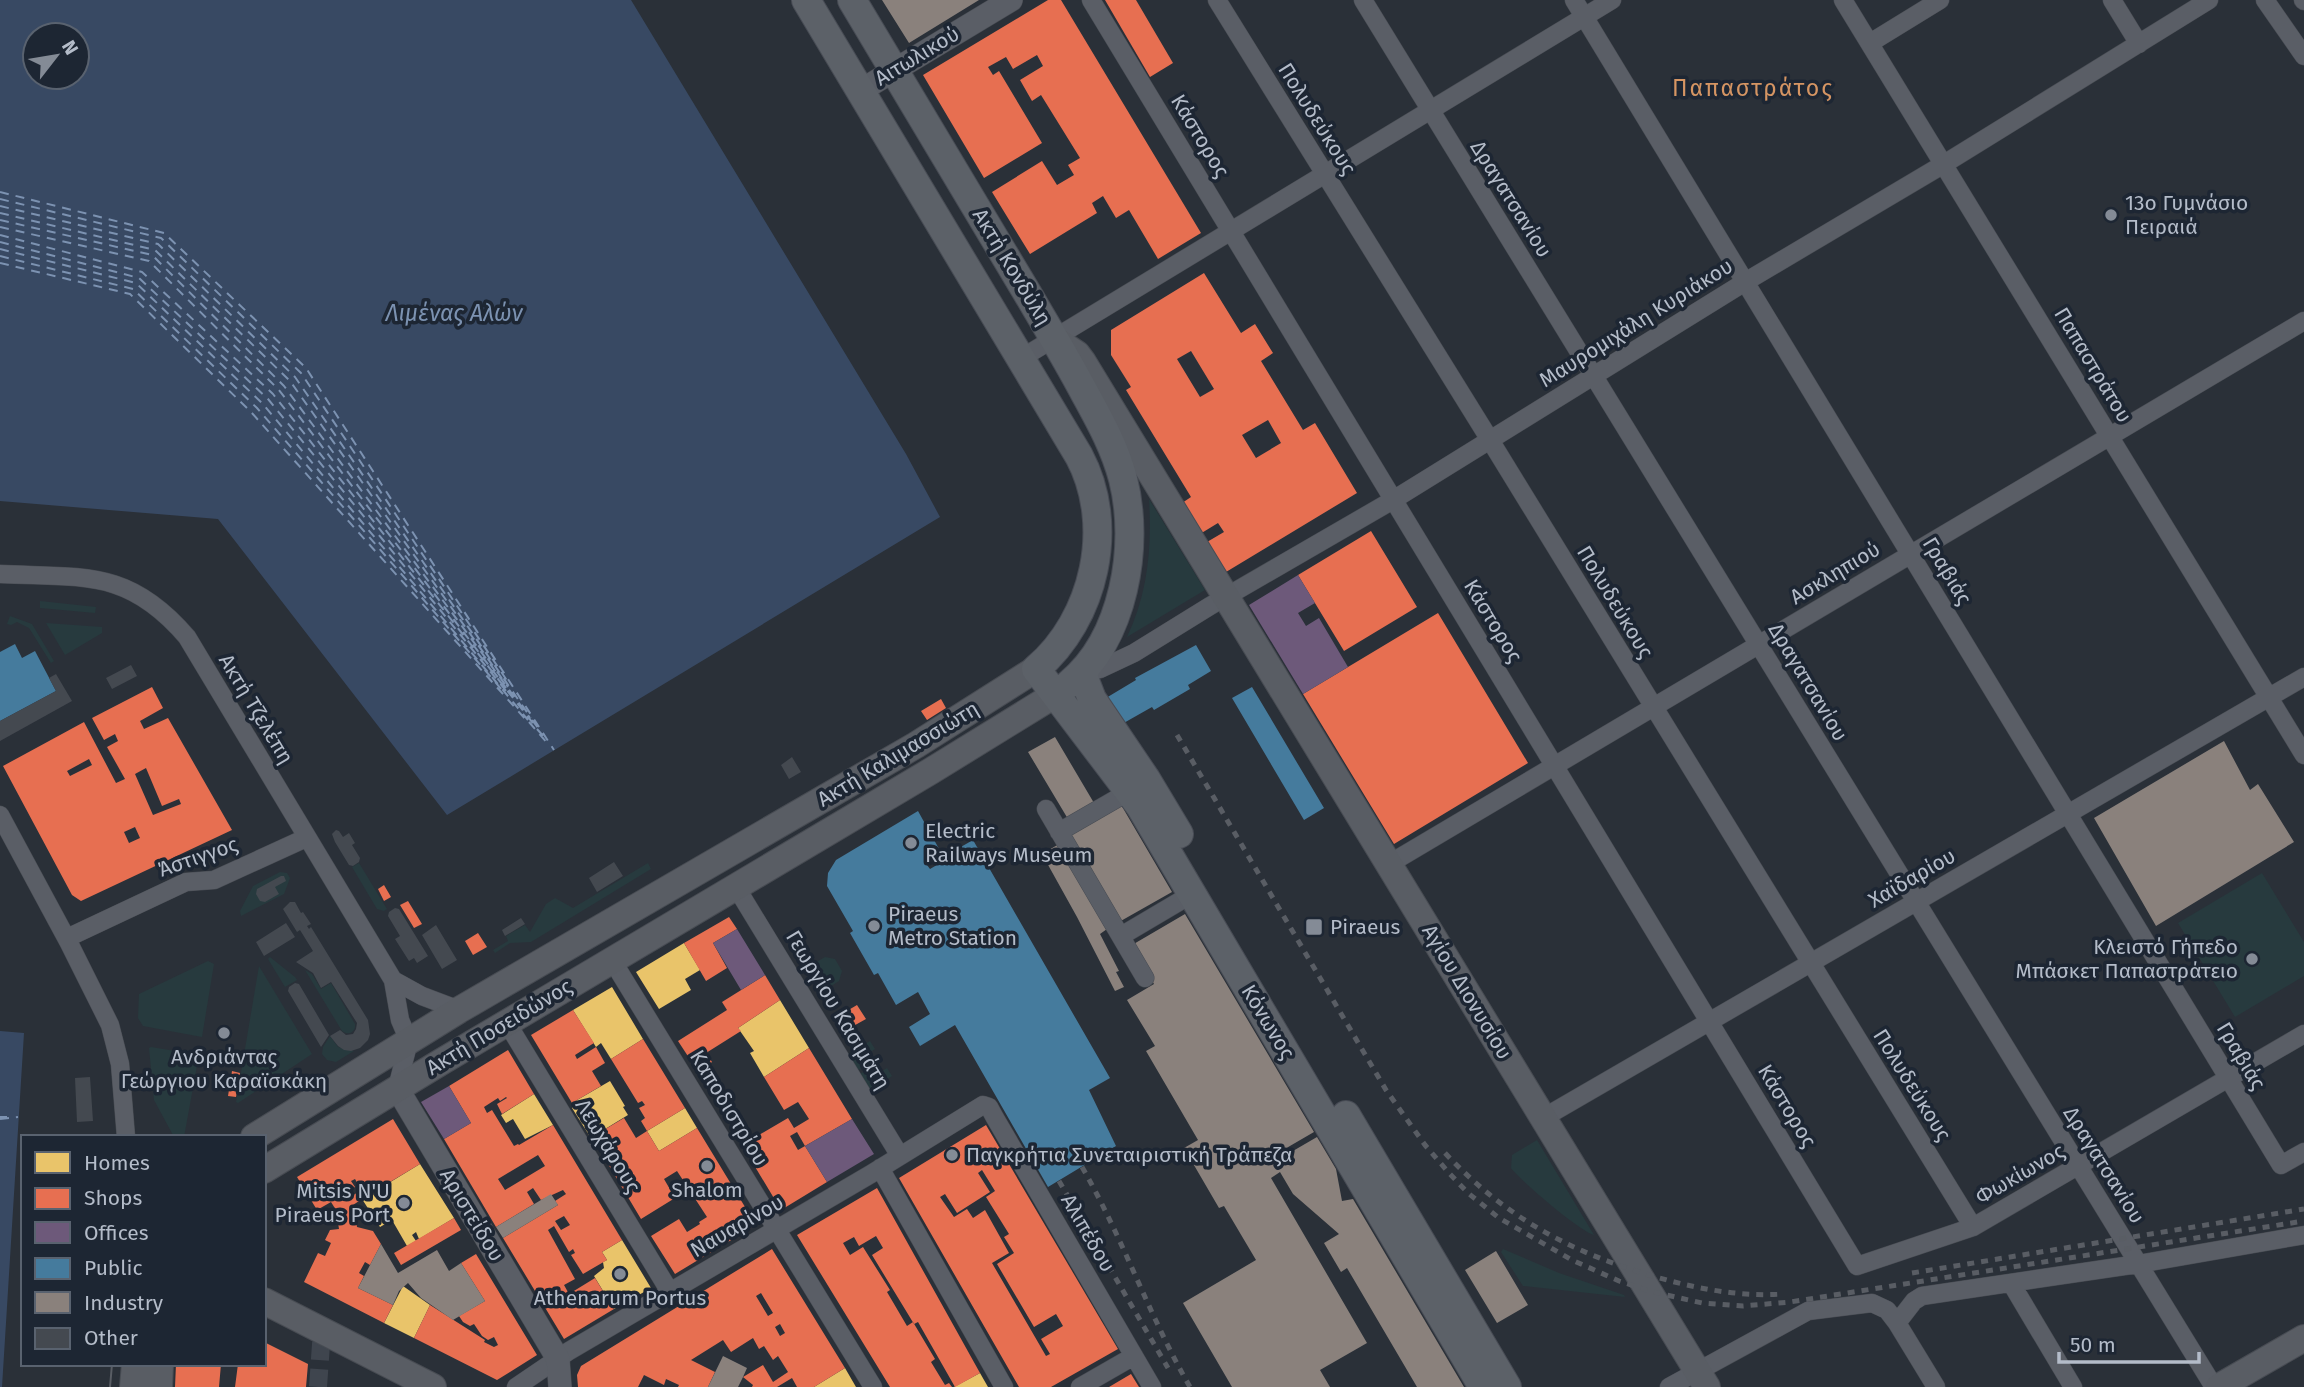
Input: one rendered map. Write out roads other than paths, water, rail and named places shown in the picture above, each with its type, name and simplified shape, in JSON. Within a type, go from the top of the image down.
[{"type":"main road","name":"Ακτή Κονδύλη","points":[[806,0],[1020,359]]},
{"type":"main road","name":"Ακτή Κονδύλη","points":[[852,0],[1054,338],[1077,354],[1083,362],[1226,597]]},
{"type":"main road","name":"Ακτή Καλιμασσιώτη","points":[[736,887],[1056,694],[1082,673],[1103,645],[1128,565],[1129,519],[1124,481],[1113,447],[1054,338]]},
{"type":"main road","name":"Ακτή Καλιμασσιώτη","points":[[459,1010],[916,745],[1036,669],[1054,654],[1068,634],[1084,600],[1096,554],[1094,498],[1084,466],[1020,359]]},
{"type":"main road","name":"Αγίου Διονυσίου","points":[[1226,597],[1702,1379]]},
{"type":"main road","name":"Κόνωνος","points":[[1036,669],[1129,791],[1483,1387]]},
{"type":"main road","name":"Κόνωνος","points":[[1082,673],[1092,699],[1155,794],[1507,1387]]},
{"type":"main road","name":"Ακτή Ποσειδώνος","points":[[266,1169],[736,887]]},
{"type":"main road","name":"Ακτή Ποσειδώνος","points":[[257,1135],[459,1010]]},
{"type":"main road","points":[[266,1302],[433,1387]]},
{"type":"main road","points":[[2217,1387],[2304,1338]]},
{"type":"main road","points":[[133,1387],[135,1366]]},
{"type":"main road","points":[[159,1387],[160,1366]]},
{"type":"street","name":"Αιτωλικού","points":[[860,91],[1011,0]]},
{"type":"street","name":"Κάστορος","points":[[1091,0],[1857,1266]]},
{"type":"street","name":"Πολυδεύκους","points":[[1217,0],[1973,1227]]},
{"type":"street","name":"Δραγατσανίου","points":[[1363,0],[2078,1167],[2217,1387]]},
{"type":"street","name":"Γραβιάς","points":[[1574,0],[2281,1165],[2304,1152]]},
{"type":"street","points":[[1020,359],[1612,0]]},
{"type":"street","name":"Παπαστράτου","points":[[1843,0],[2304,755]]},
{"type":"street","points":[[1870,43],[1940,0]]},
{"type":"street","points":[[2112,0],[2139,44]]},
{"type":"street","name":"Μαυρομιχάλη Κυριάκου","points":[[1082,673],[1100,669],[1134,653],[1393,500],[2208,0]]},
{"type":"street","points":[[2265,0],[2304,55]]},
{"type":"street","name":"Ασκληπιού","points":[[1389,864],[2304,321]]},
{"type":"street","name":"Ακτή Τζελέπη","points":[[0,574],[86,578],[112,582],[150,601],[187,637],[393,980],[400,1020],[409,1041]]},
{"type":"street","name":"Χαϊδαρίου","points":[[1544,1118],[2304,677]]},
{"type":"street","points":[[1059,832],[1129,791]]},
{"type":"street","points":[[1046,809],[1145,978]]},
{"type":"street","points":[[0,815],[98,997],[116,1044],[126,1135]]},
{"type":"street","name":"Άστιγγος","points":[[66,938],[186,882],[214,880],[306,838]]},
{"type":"street","name":"Γεωργίου Κασιμάτη","points":[[736,887],[900,1156]]},
{"type":"street","points":[[1121,936],[1192,894]]},
{"type":"street","name":"Καποδιστρίου","points":[[612,960],[873,1387]]},
{"type":"street","points":[[393,980],[422,996],[459,1010]]},
{"type":"street","name":"Λεωχάρους","points":[[508,1023],[670,1292]]},
{"type":"street","name":"Φωκίωνος","points":[[1857,1266],[1973,1227],[2304,1034]]},
{"type":"street","points":[[397,1088],[409,1041]]},
{"type":"street","name":"Αριστείδου","points":[[397,1088],[558,1359],[560,1387]]},
{"type":"street","name":"Ναυαρίνου","points":[[516,1387],[558,1359],[983,1105]]},
{"type":"street","name":"Αλιπέδου","points":[[983,1105],[989,1107],[1152,1387]]},
{"type":"street","points":[[880,1168],[1004,1387]]},
{"type":"street","points":[[1897,1323],[1914,1301],[1922,1296],[2138,1264],[2304,1235]]},
{"type":"street","points":[[2011,1283],[2073,1387]]},
{"type":"street","points":[[1669,1387],[1702,1379],[1808,1311],[1872,1303],[1886,1310],[1897,1323],[1930,1385]]},
{"type":"street","points":[[1080,1387],[1134,1356]]},
{"type":"water","name":"Λιμένας Αλών","points":[[0,0],[631,0],[906,454],[940,517],[447,815],[218,519],[0,501]]},
{"type":"water","points":[[0,1031],[24,1033],[2,1387],[0,1387]]},
{"type":"tunnel","points":[[318,1387],[322,1330]]},
{"type":"tram line","points":[[110,1387],[112,1366]]},
{"type":"railway","points":[[1177,735],[1386,1090],[1425,1145],[1468,1193],[1499,1218],[1572,1260],[1619,1281],[1702,1303],[1743,1306],[1790,1302],[2304,1221]]},
{"type":"railway","points":[[1445,1153],[1468,1176],[1516,1214],[1596,1257],[1656,1277],[1703,1288],[1735,1293],[1784,1294]]},
{"type":"railway","points":[[1082,1167],[1190,1387]]},
{"type":"railway","points":[[1059,1181],[1168,1368]]},
{"type":"railway","points":[[1912,1273],[2304,1209]]},
{"type":"place","name":"13ο Γυμνάσιο Πειραιά","points":[[2111,215]]},
{"type":"place","name":"Electric Railways Museum","points":[[911,843]]},
{"type":"place","name":"Piraeus Metro Station","points":[[874,926]]},
{"type":"place","name":"Piraeus","points":[[1314,927]]},
{"type":"place","name":"Κλειστό Γήπεδο Μπάσκετ Παπαστράτειο","points":[[2252,959]]},
{"type":"place","name":"Ανδριάντας Γεώργιου Καραϊσκάκη","points":[[224,1033]]},
{"type":"place","name":"Παγκρήτια Συνεταιριστική Τράπεζα","points":[[952,1155]]},
{"type":"place","name":"Shalom","points":[[707,1166]]},
{"type":"place","name":"Mitsis N'U Piraeus Port","points":[[404,1203]]},
{"type":"place","name":"Athenarum Portus","points":[[620,1274]]},
{"type":"district","name":"Παπαστράτος","points":[[1753,88]]}]
